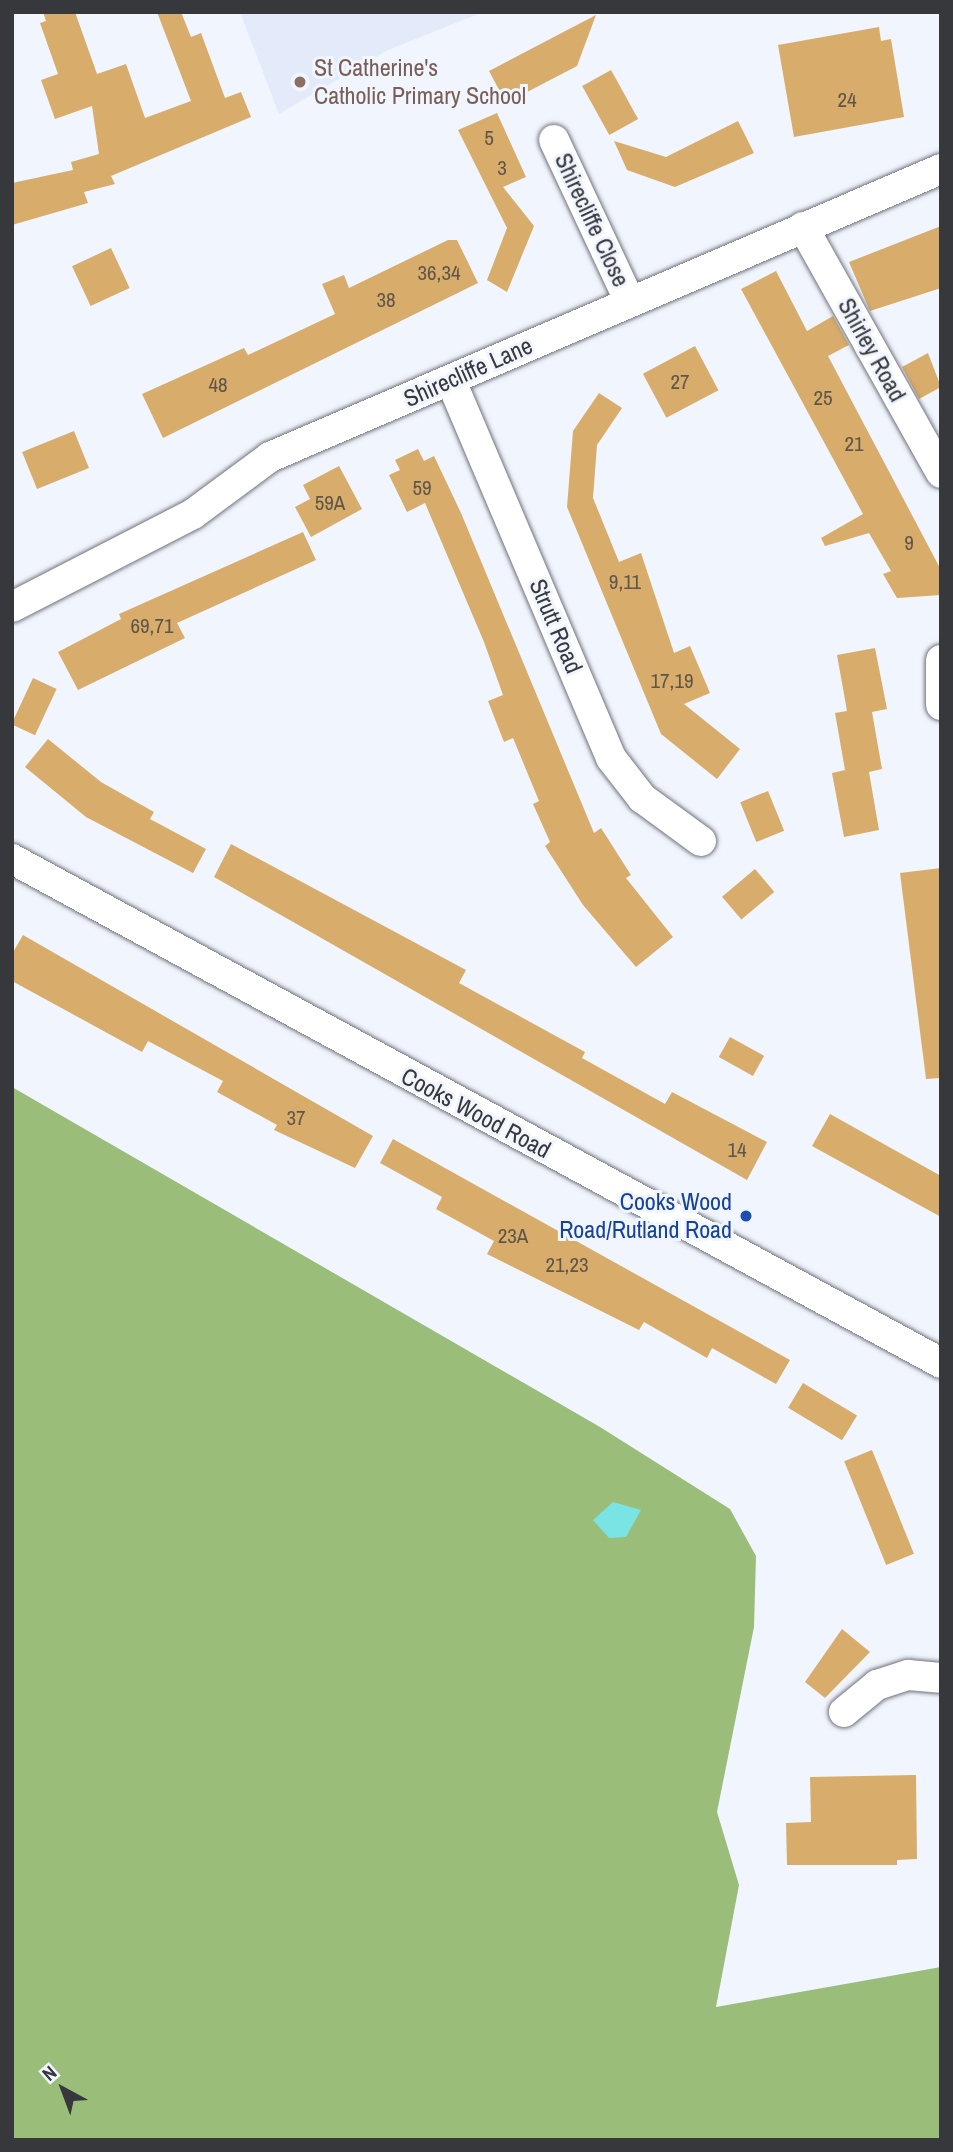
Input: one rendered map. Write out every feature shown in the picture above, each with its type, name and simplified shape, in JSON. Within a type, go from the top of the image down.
[{"type":"street","name":"Shirecliffe Close","points":[[554,141],[629,300]]},
{"type":"street","name":"Shirecliffe Lane","points":[[12,607],[193,514],[270,457],[452,381],[629,300],[941,169]]},
{"type":"street","name":"Shirley Road","points":[[803,228],[941,473]]},
{"type":"street","name":"Strutt Road","points":[[452,381],[611,758],[642,798],[701,841]]},
{"type":"street","points":[[941,660],[941,705]]},
{"type":"street","name":"Cooks Wood Road","points":[[12,859],[941,1363]]},
{"type":"street","points":[[844,1712],[877,1685],[908,1675],[941,1678]]},
{"type":"shaded area","name":"St Catherine's Catholic Primary School","points":[[240,12],[483,12],[388,50],[279,114]]},
{"type":"green space","points":[[12,1087],[600,1427],[730,1509],[756,1556],[754,1627],[717,1812],[739,1885],[716,2007],[941,1967],[941,2140],[12,2140]]},
{"type":"water","points":[[613,1502],[641,1510],[626,1537],[609,1538],[593,1520]]},
{"type":"building","points":[[43,12],[75,12],[97,74],[126,64],[145,118],[191,101],[157,12],[181,12],[191,37],[201,33],[225,98],[241,92],[251,117],[111,176],[115,184],[84,192],[88,203],[12,225],[12,183],[73,170],[71,162],[99,154],[92,106],[55,119],[41,80],[58,74],[40,23],[46,21]]},
{"type":"building","points":[[596,15],[577,66],[506,103],[489,71]]},
{"type":"building","points":[[879,27],[881,41],[891,39],[904,117],[794,137],[778,45]]},
{"type":"building","points":[[611,70],[638,119],[609,135],[582,86]]},
{"type":"building","points":[[497,113],[526,177],[503,187],[534,226],[507,292],[487,280],[507,228],[458,130]]},
{"type":"building","points":[[738,121],[754,153],[675,187],[627,170],[614,141],[666,157]]},
{"type":"building","points":[[941,226],[941,288],[870,311],[849,262]]},
{"type":"building","points":[[448,240],[457,240],[478,283],[163,438],[142,394],[244,348],[248,355],[335,314],[322,284],[344,275],[349,288]]},
{"type":"building","points":[[111,248],[130,288],[91,306],[72,266]]},
{"type":"building","points":[[776,271],[807,331],[833,316],[849,345],[828,356],[941,570],[941,595],[897,598],[883,574],[891,571],[869,533],[825,546],[821,538],[863,514],[741,289]]},
{"type":"building","points":[[695,346],[718,390],[666,418],[643,374]]},
{"type":"building","points":[[928,353],[941,387],[919,399],[902,367]]},
{"type":"building","points":[[599,393],[622,408],[597,445],[593,498],[619,562],[641,553],[674,653],[690,646],[710,693],[684,704],[740,749],[717,779],[661,734],[567,507],[573,431]]},
{"type":"building","points":[[74,431],[89,468],[37,489],[22,452]]},
{"type":"building","points":[[418,449],[424,461],[434,456],[461,513],[594,833],[601,828],[631,875],[626,878],[673,937],[636,967],[583,905],[545,846],[550,842],[533,804],[539,801],[513,738],[504,742],[488,701],[503,695],[484,642],[425,503],[407,512],[389,475],[400,470],[395,460]]},
{"type":"building","points":[[339,466],[362,509],[311,537],[295,507],[310,499],[303,485]]},
{"type":"building","points":[[303,532],[316,560],[177,623],[185,638],[78,690],[58,652],[121,619],[119,614]]},
{"type":"building","points":[[875,648],[887,709],[872,712],[882,769],[869,772],[879,830],[844,837],[832,773],[845,770],[835,713],[847,711],[837,655]]},
{"type":"building","points":[[33,678],[57,689],[35,735],[12,724]]},
{"type":"building","points":[[48,739],[101,782],[154,812],[150,819],[206,849],[193,873],[86,817],[25,767]]},
{"type":"building","points":[[768,791],[784,831],[756,842],[740,802]]},
{"type":"building","points":[[231,844],[466,970],[459,983],[585,1052],[582,1058],[665,1104],[672,1092],[767,1142],[747,1180],[214,877]]},
{"type":"building","points":[[941,868],[941,1078],[926,1079],[900,873]]},
{"type":"building","points":[[755,869],[774,892],[741,920],[722,897]]},
{"type":"building","points":[[23,935],[373,1136],[355,1168],[274,1130],[277,1125],[217,1092],[223,1081],[148,1041],[142,1052],[12,981],[12,954]]},
{"type":"building","points":[[730,1037],[764,1056],[753,1076],[719,1057]]},
{"type":"building","points":[[830,1114],[941,1176],[941,1217],[812,1146]]},
{"type":"building","points":[[393,1139],[790,1360],[776,1384],[712,1348],[707,1358],[644,1322],[639,1330],[487,1254],[494,1241],[436,1209],[442,1197],[380,1163]]},
{"type":"building","points":[[803,1383],[857,1415],[842,1440],[788,1408]]},
{"type":"building","points":[[872,1450],[914,1554],[886,1565],[844,1461]]},
{"type":"building","points":[[842,1629],[870,1652],[825,1698],[805,1682]]},
{"type":"building","points":[[916,1775],[917,1859],[897,1860],[897,1865],[787,1865],[786,1823],[811,1822],[810,1777]]},
{"type":"place","name":"St Catherine's Catholic Primary School","points":[[300,82]]},
{"type":"place","name":"Cooks Wood Road/Rutland Road","points":[[746,1216]]}]
